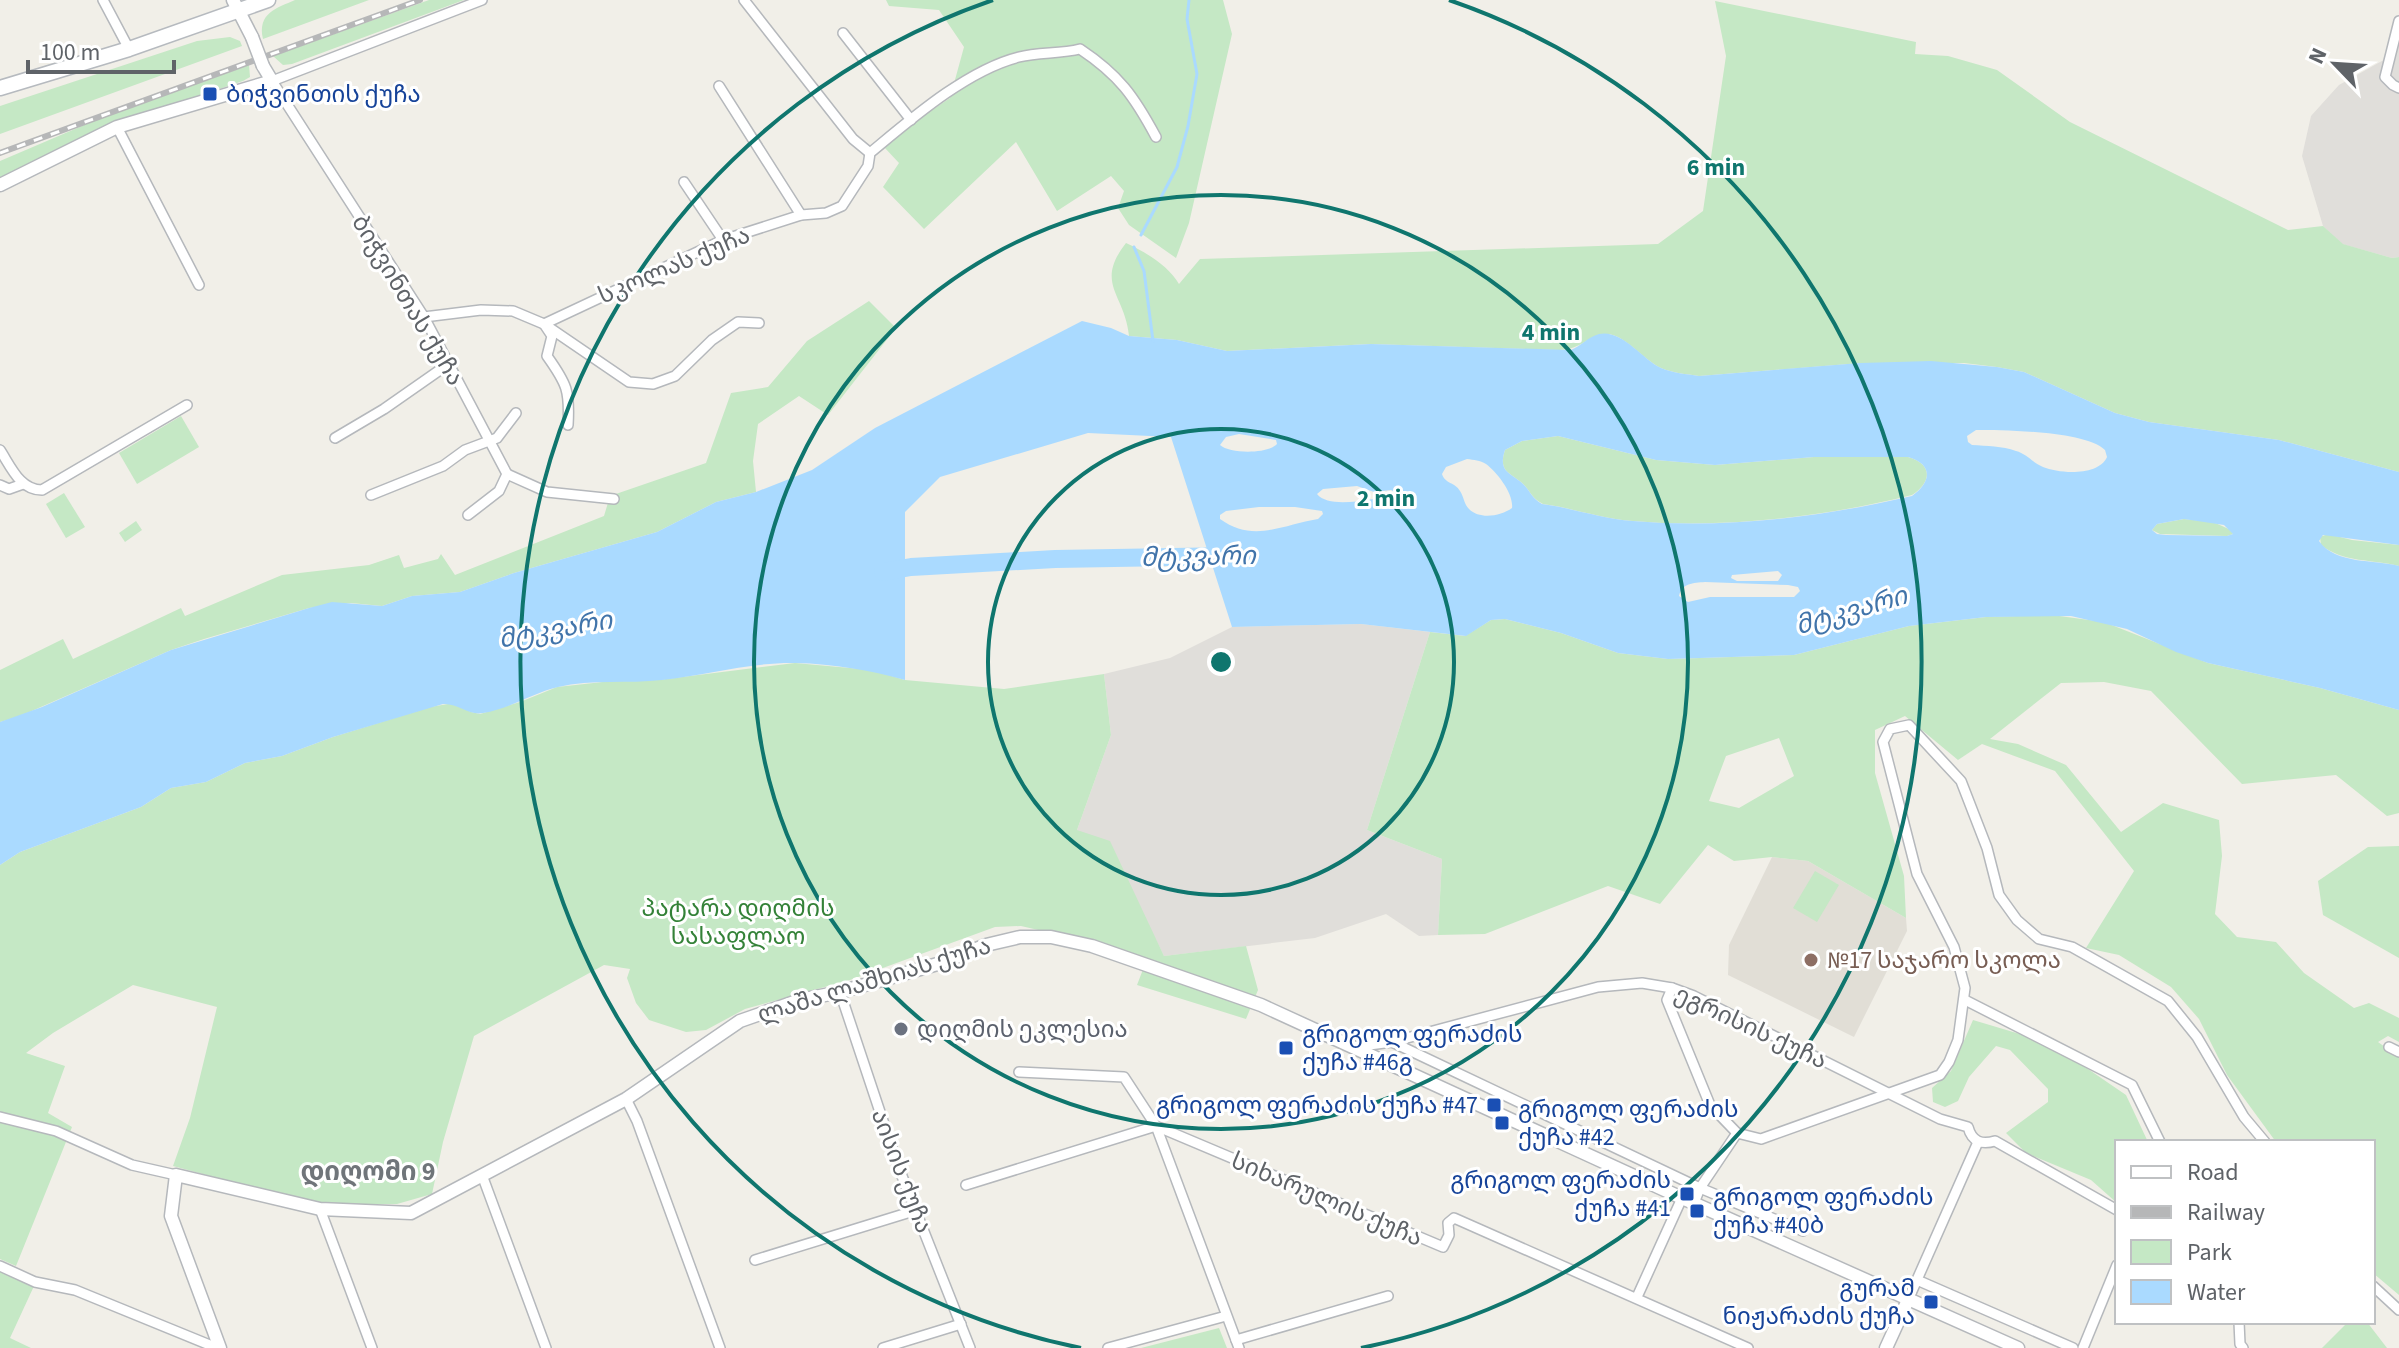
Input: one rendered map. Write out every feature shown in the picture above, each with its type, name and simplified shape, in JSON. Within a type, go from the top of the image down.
[{"type":"main road","points":[[1,86],[129,49],[237,6],[268,0]]},
{"type":"street","points":[[103,0],[129,49]]},
{"type":"street","points":[[0,185],[117,127],[272,81],[482,0]]},
{"type":"street","points":[[744,0],[853,139],[870,153]]},
{"type":"street","points":[[237,6],[272,81]]},
{"type":"street","points":[[2399,21],[2385,77],[2399,88]]},
{"type":"street","points":[[843,33],[911,120]]},
{"type":"street","name":"სკოლას ქუჩა","points":[[544,324],[723,240],[801,215],[826,213],[842,206],[868,166],[870,153],[911,120],[994,65],[1021,57],[1080,49],[1114,73],[1140,107],[1156,137]]},
{"type":"street","name":"ბიჭვინთას ქუჩა","points":[[272,81],[424,317],[507,474]]},
{"type":"street","points":[[719,86],[801,215]]},
{"type":"street","points":[[117,127],[199,285]]},
{"type":"street","points":[[684,182],[723,240]]},
{"type":"street","points":[[424,317],[481,310],[513,311],[544,324],[629,382],[653,384],[675,376],[712,340],[738,322],[759,323]]},
{"type":"street","points":[[544,324],[552,336],[547,356],[565,381],[570,395],[568,425]]},
{"type":"street","points":[[335,438],[384,409],[447,365]]},
{"type":"street","points":[[0,450],[23,484],[42,490],[187,405]]},
{"type":"street","points":[[371,495],[443,466],[465,450],[497,438],[516,413]]},
{"type":"street","points":[[468,515],[499,491],[507,474],[547,492],[614,499]]},
{"type":"street","points":[[0,485],[9,489],[23,484]]},
{"type":"street","points":[[1672,988],[1667,1000],[1710,1105],[1737,1133],[1761,1139],[1940,1075],[1958,1040],[1965,1000],[1960,964],[1954,947],[1917,874],[1883,742],[1890,729],[1909,725],[1961,781],[1987,848],[1999,895],[2017,920],[2039,939],[2072,947],[2168,1001],[2197,1037],[2244,1117],[2263,1140]]},
{"type":"street","name":"ლაშა ლაშხიას ქუჩა","points":[[0,1117],[56,1131],[132,1165],[320,1209],[411,1213],[626,1099],[740,1021],[800,1000],[840,992],[941,963],[986,945],[1020,937],[1051,937],[1092,946],[1244,998],[2018,1348]]},
{"type":"street","name":"ეგრისის ქუჩა","points":[[1351,1047],[1392,1042],[1598,987],[1642,983],[1672,988],[1694,996],[1940,1119],[1968,1127],[1978,1142],[1986,1144],[1995,1141],[2115,1209]]},
{"type":"street","name":"აისის ქუჩა","points":[[840,992],[880,1116],[970,1348]]},
{"type":"street","points":[[1965,1000],[2132,1085],[2159,1140]]},
{"type":"street","points":[[1392,1042],[1700,1188],[1803,1231]]},
{"type":"street","points":[[1019,1072],[1124,1077],[1156,1126],[1237,1344],[1388,1296]]},
{"type":"street","points":[[626,1099],[637,1121],[720,1348]]},
{"type":"street","points":[[966,1185],[1156,1126]]},
{"type":"street","name":"სიხარულის ქუჩა","points":[[1156,1126],[1443,1247],[1449,1235],[1448,1223],[1454,1218],[1748,1348]]},
{"type":"street","points":[[1637,1297],[1688,1201],[1737,1133]]},
{"type":"street","points":[[1886,1348],[1978,1142]]},
{"type":"street","points":[[176,1175],[171,1216],[218,1348]]},
{"type":"street","points":[[482,1175],[546,1348]]},
{"type":"street","points":[[320,1209],[372,1348]]},
{"type":"street","points":[[755,1260],[917,1210]]},
{"type":"street","points":[[0,1266],[35,1282],[75,1290],[218,1348]]},
{"type":"street","points":[[2083,1348],[2115,1270]]},
{"type":"street","points":[[1917,1280],[2073,1348]]},
{"type":"street","points":[[2375,1288],[2399,1310]]},
{"type":"street","points":[[1108,1348],[1226,1316]]},
{"type":"street","points":[[883,1348],[961,1324]]},
{"type":"street","points":[[2239,1324],[2243,1348]]},
{"type":"shaded area","points":[[2399,27],[2399,257],[2392,258],[2342,244],[2323,226],[2302,156],[2311,116],[2339,85],[2389,57]]},
{"type":"shaded area","points":[[1361,624],[1430,632],[1367,830],[1442,859],[1438,935],[1419,936],[1386,914],[1315,938],[1164,956],[1143,914],[1077,830],[1111,735],[1104,674],[1170,658],[1232,627]]},
{"type":"shaded area","name":"№17 საჯარო სკოლა","points":[[1772,857],[1808,861],[1906,918],[1907,931],[1854,1037],[1728,975],[1729,945]]},
{"type":"green space","points":[[295,0],[369,0],[263,39],[266,17]]},
{"type":"green space","points":[[429,0],[464,0],[292,64],[283,65],[273,56]]},
{"type":"green space","points":[[886,0],[1223,0],[1232,34],[1189,223],[1176,258],[1129,225],[1118,208],[1124,191],[1111,176],[1057,211],[1016,142],[924,229],[883,187],[899,163],[884,147],[950,98],[964,47],[939,10],[889,6]]},
{"type":"green space","points":[[1715,1],[1916,42],[1915,54],[1948,56],[1997,70],[2070,122],[2288,230],[2323,226],[2343,244],[2392,258],[2399,257],[2399,472],[2279,440],[2149,422],[2115,413],[2024,372],[1964,363],[1861,363],[1699,376],[1661,368],[1620,338],[1607,334],[1595,336],[1573,348],[1559,350],[1371,344],[1227,351],[1177,340],[1129,336],[1112,279],[1112,269],[1126,243],[1162,265],[1179,284],[1200,259],[1658,244],[1703,211],[1726,56]]},
{"type":"green space","points":[[230,37],[240,41],[242,46],[0,134],[0,106],[197,41]]},
{"type":"green space","points":[[249,65],[250,77],[243,81],[115,124],[0,179],[0,161],[96,120]]},
{"type":"green space","points":[[869,301],[896,328],[828,415],[799,396],[758,424],[753,461],[756,492],[716,502],[657,532],[514,573],[460,592],[412,596],[382,606],[351,603],[309,608],[204,639],[0,722],[0,670],[63,639],[73,659],[181,608],[185,616],[282,575],[369,565],[399,555],[404,568],[438,559],[441,554],[455,575],[604,516],[610,496],[706,463],[731,393],[768,387],[807,341]]},
{"type":"green space","points":[[181,416],[199,447],[137,484],[119,453]]},
{"type":"green space","points":[[1558,436],[1656,460],[1715,465],[1814,457],[1908,457],[1922,464],[1927,474],[1923,485],[1912,495],[1809,515],[1702,523],[1621,520],[1543,504],[1505,469],[1505,450],[1522,441]]},
{"type":"green space","points":[[64,493],[85,527],[66,538],[46,504]]},
{"type":"green space","points":[[2184,519],[2213,522],[2231,530],[2233,534],[2160,534],[2152,530],[2157,524]]},
{"type":"green space","points":[[136,521],[142,530],[125,542],[119,533]]},
{"type":"green space","points":[[2328,534],[2399,545],[2399,566],[2349,558],[2330,551],[2321,545],[2320,537]]},
{"type":"green space","points":[[2052,615],[2104,622],[2208,663],[2320,688],[2399,710],[2399,813],[2387,816],[2336,775],[2242,784],[2151,691],[2104,682],[2061,683],[1990,739],[2018,744],[2066,765],[2121,832],[2163,803],[2219,820],[2222,856],[2215,914],[2237,937],[2276,942],[2304,973],[2354,1008],[2369,1003],[2399,1018],[2399,1042],[2388,1036],[2378,1042],[2399,1057],[2399,1295],[2375,1275],[2375,1140],[2275,1140],[2227,1075],[2199,1019],[2171,987],[2119,955],[2086,948],[2134,871],[2055,771],[1982,744],[1958,760],[1905,716],[1875,730],[1875,773],[1904,876],[1906,918],[1808,861],[1772,857],[1734,861],[1708,845],[1660,904],[1608,886],[1485,934],[1438,935],[1442,859],[1367,830],[1430,632],[1465,636],[1491,620],[1505,619],[1561,633],[1618,653],[1668,659],[1794,655],[1909,626],[1986,617]],"holes":[[[1779,738],[1794,776],[1739,808],[1709,801],[1726,756]]]},
{"type":"green space","name":"პატარა დიღმის სასაფლაო","points":[[795,663],[872,670],[905,680],[1004,689],[1104,674],[1111,735],[1077,830],[1110,841],[1164,956],[1246,946],[1258,990],[1246,1019],[1137,985],[1147,959],[1116,948],[1021,926],[995,927],[850,980],[745,1009],[706,1030],[686,1032],[649,1020],[636,1003],[627,978],[630,969],[604,965],[474,1036],[443,1142],[432,1194],[397,1204],[315,1204],[173,1166],[190,1118],[217,1007],[133,985],[26,1053],[65,1066],[48,1113],[72,1127],[16,1266],[0,1259],[0,865],[20,852],[141,807],[171,788],[206,782],[245,763],[282,756],[430,707],[454,703],[480,714],[557,687],[621,680],[658,680]]},
{"type":"green space","points":[[2399,846],[2399,958],[2323,915],[2318,881],[2368,847]]},
{"type":"green space","points":[[1815,871],[1839,885],[1817,922],[1793,908]]},
{"type":"green space","points":[[1973,1020],[2050,1043],[2126,1095],[2147,1140],[2115,1140],[2115,1201],[2091,1180],[2026,1153],[2006,1133],[2048,1102],[2048,1089],[2010,1050],[1996,1046],[1969,1077],[1958,1101],[1945,1107],[1933,1102],[1932,1088],[1951,1071]]},
{"type":"green space","points":[[0,1271],[34,1286],[10,1338],[31,1348],[0,1348]]},
{"type":"green space","points":[[2346,1324],[2369,1324],[2387,1348],[2322,1348]]},
{"type":"green space","points":[[1219,1328],[1227,1348],[1141,1348]]},
{"type":"water","points":[[1082,321],[1129,336],[1177,340],[1227,351],[1371,344],[1571,350],[1595,335],[1607,334],[1624,340],[1661,368],[1699,376],[1860,363],[1931,361],[1997,367],[2024,372],[2115,413],[2149,422],[2279,440],[2399,472],[2399,545],[2323,535],[2319,541],[2326,549],[2345,558],[2399,566],[2399,710],[2320,688],[2208,663],[2127,629],[2071,616],[1986,617],[1909,626],[1794,655],[1668,659],[1618,653],[1561,633],[1505,619],[1491,620],[1466,636],[1361,624],[1232,627],[1171,437],[1088,433],[940,477],[905,512],[905,680],[838,666],[779,663],[662,680],[571,685],[483,713],[443,704],[333,737],[282,756],[245,763],[206,782],[171,788],[141,807],[20,852],[0,865],[0,722],[42,707],[171,650],[309,608],[332,602],[382,606],[412,596],[460,592],[514,573],[657,532],[716,502],[756,492],[812,470],[875,428]],"holes":[[[1976,430],[2063,435],[2095,444],[2105,450],[2107,457],[2096,468],[2078,472],[2059,471],[2043,467],[2016,451],[1968,442],[1967,436]],[[1239,434],[1276,440],[1277,444],[1266,450],[1249,452],[1220,445],[1226,437]],[[1558,436],[1656,460],[1715,465],[1814,457],[1908,457],[1922,464],[1927,474],[1919,491],[1912,496],[1878,503],[1773,519],[1668,523],[1621,520],[1542,504],[1505,469],[1505,450],[1522,441]],[[1467,459],[1484,463],[1504,484],[1512,508],[1490,516],[1479,515],[1467,507],[1458,488],[1445,480],[1442,474],[1446,467]],[[1357,486],[1374,492],[1391,490],[1397,493],[1342,502],[1323,499],[1317,494],[1323,489]],[[1259,507],[1295,507],[1322,511],[1323,514],[1318,519],[1256,531],[1232,526],[1220,519],[1226,511]],[[2184,519],[2224,525],[2233,534],[2166,535],[2152,530],[2157,524]],[[1778,571],[1782,575],[1778,581],[1737,581],[1731,578],[1732,575]],[[1692,583],[1788,585],[1798,587],[1800,591],[1794,597],[1710,597],[1688,602],[1679,596],[1683,588]]]},
{"type":"waterway","points":[[1141,235],[1177,167],[1188,126],[1197,74],[1187,19],[1189,0]]},
{"type":"waterway","points":[[1134,247],[1144,271],[1153,341]]},
{"type":"waterway","name":"მტკვარი","points":[[883,572],[911,567],[1055,559],[1232,556]]},
{"type":"railway","points":[[0,153],[420,0]]},
{"type":"place","name":"ბიჭვინთის ქუჩა","points":[[210,94]]},
{"type":"place","name":"№17 საჯარო სკოლა","points":[[1811,960]]},
{"type":"place","name":"დიღმის ეკლესია","points":[[901,1029]]},
{"type":"place","name":"გრიგოლ ფერაძის ქუჩა #46გ","points":[[1286,1048]]},
{"type":"place","name":"გრიგოლ ფერაძის ქუჩა #47","points":[[1494,1105]]},
{"type":"place","name":"გრიგოლ ფერაძის ქუჩა #42","points":[[1502,1123]]},
{"type":"place","name":"გრიგოლ ფერაძის ქუჩა #41","points":[[1687,1194]]},
{"type":"place","name":"გრიგოლ ფერაძის ქუჩა #40ბ","points":[[1697,1211]]},
{"type":"place","name":"გურამ ნიჟარაძის ქუჩა","points":[[1931,1302]]},
{"type":"district","name":"დიღომი 9","points":[[368,1171]]}]
